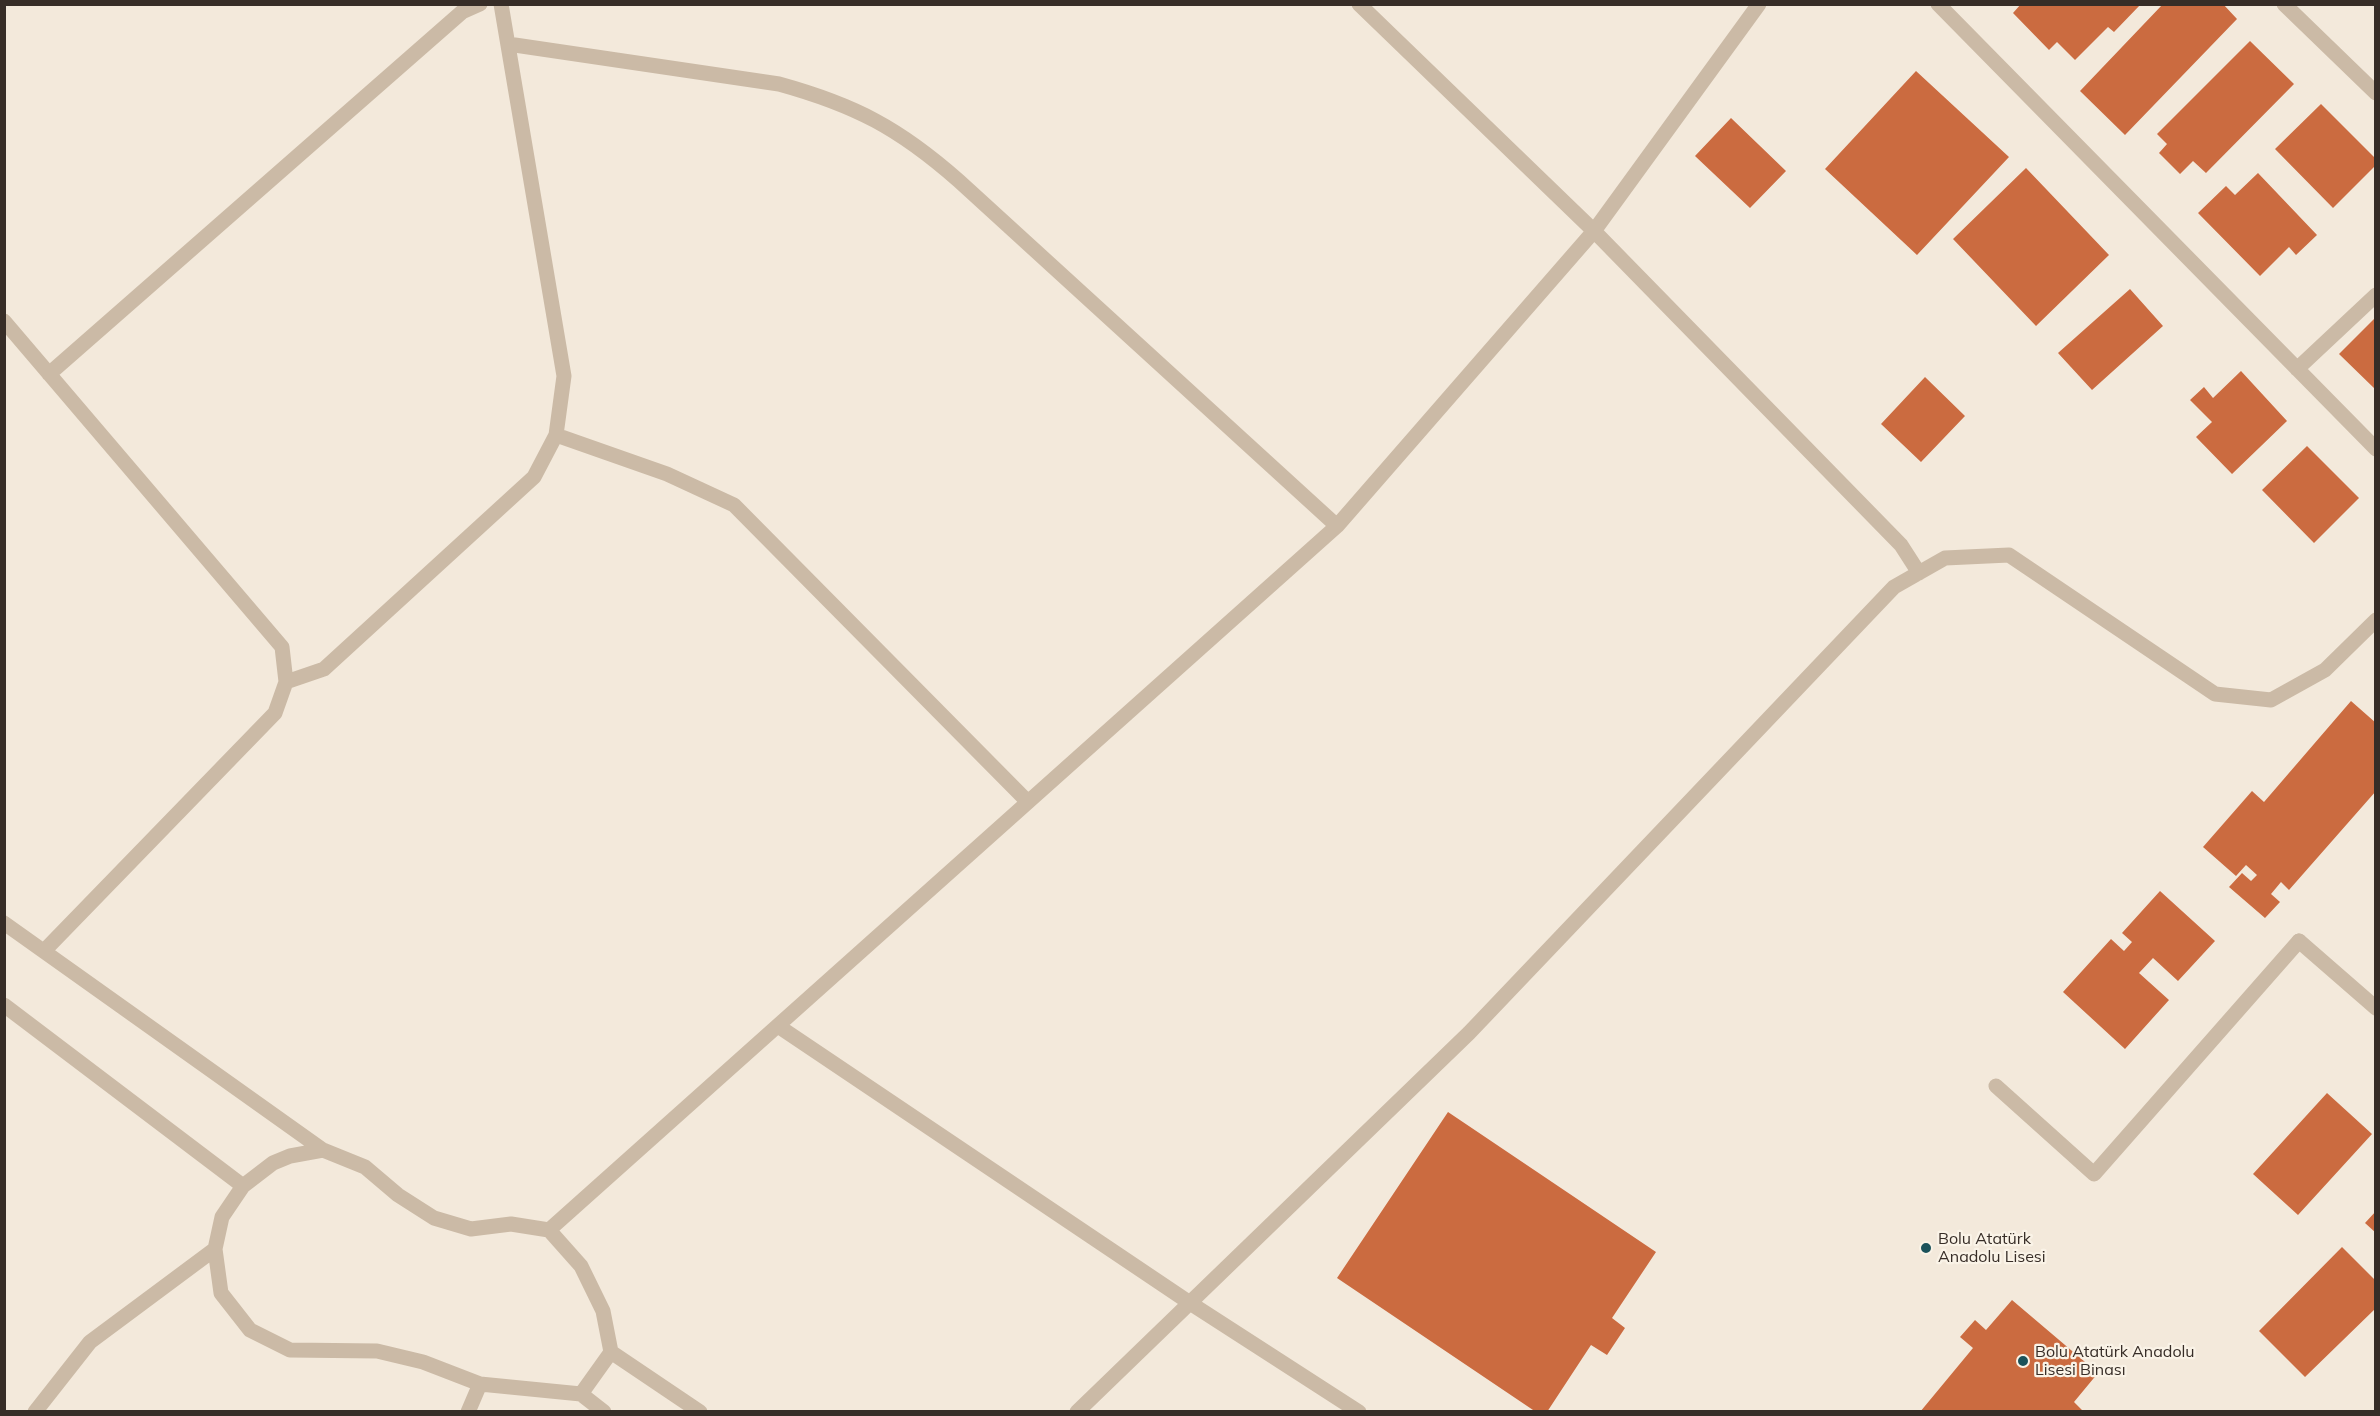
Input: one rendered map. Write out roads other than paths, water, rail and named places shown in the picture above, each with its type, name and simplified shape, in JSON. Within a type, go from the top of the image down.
[{"type":"street","points":[[49,374],[462,12],[480,4]]},
{"type":"street","points":[[286,682],[324,669],[534,477],[556,435],[564,376],[501,4]]},
{"type":"street","points":[[1359,4],[1594,231],[1901,545],[1918,573]]},
{"type":"street","points":[[549,1230],[1337,526],[1594,231],[1759,4]]},
{"type":"street","points":[[1938,4],[2376,448]]},
{"type":"street","points":[[2284,4],[2376,93]]},
{"type":"street","points":[[507,44],[779,84],[821,95],[861,112],[896,131],[928,154],[959,181],[1337,526]]},
{"type":"street","points":[[2297,369],[2376,295]]},
{"type":"street","points":[[4,321],[282,647],[286,682],[275,713],[44,951]]},
{"type":"street","points":[[556,435],[667,474],[734,505],[1028,802]]},
{"type":"street","points":[[1077,1412],[1469,1033],[1894,587],[1945,558],[2008,555],[2215,694],[2271,700],[2325,670],[2376,621]]},
{"type":"street","points":[[4,923],[322,1150],[364,1167],[398,1195],[434,1218],[471,1229],[511,1224],[549,1230],[581,1266],[603,1311],[611,1352],[700,1412]]},
{"type":"street","points":[[1996,1086],[2094,1174],[2299,941],[2376,1008]]},
{"type":"street","points":[[4,1005],[243,1186]]},
{"type":"street","points":[[778,1026],[1190,1303],[1359,1412]]},
{"type":"street","points":[[322,1150],[290,1156],[273,1163],[243,1186],[222,1217],[215,1249],[221,1293],[250,1330],[290,1350],[377,1352],[423,1362],[480,1384],[581,1394],[604,1412]]},
{"type":"street","points":[[35,1412],[90,1342],[215,1249]]},
{"type":"street","points":[[581,1394],[611,1352]]},
{"type":"street","points":[[468,1412],[480,1384]]},
{"type":"place","name":"Bolu Atatürk Anadolu Lisesi","points":[[1926,1248]]},
{"type":"place","name":"Bolu Atatürk Anadolu Lisesi Binası","points":[[2023,1361]]}]
